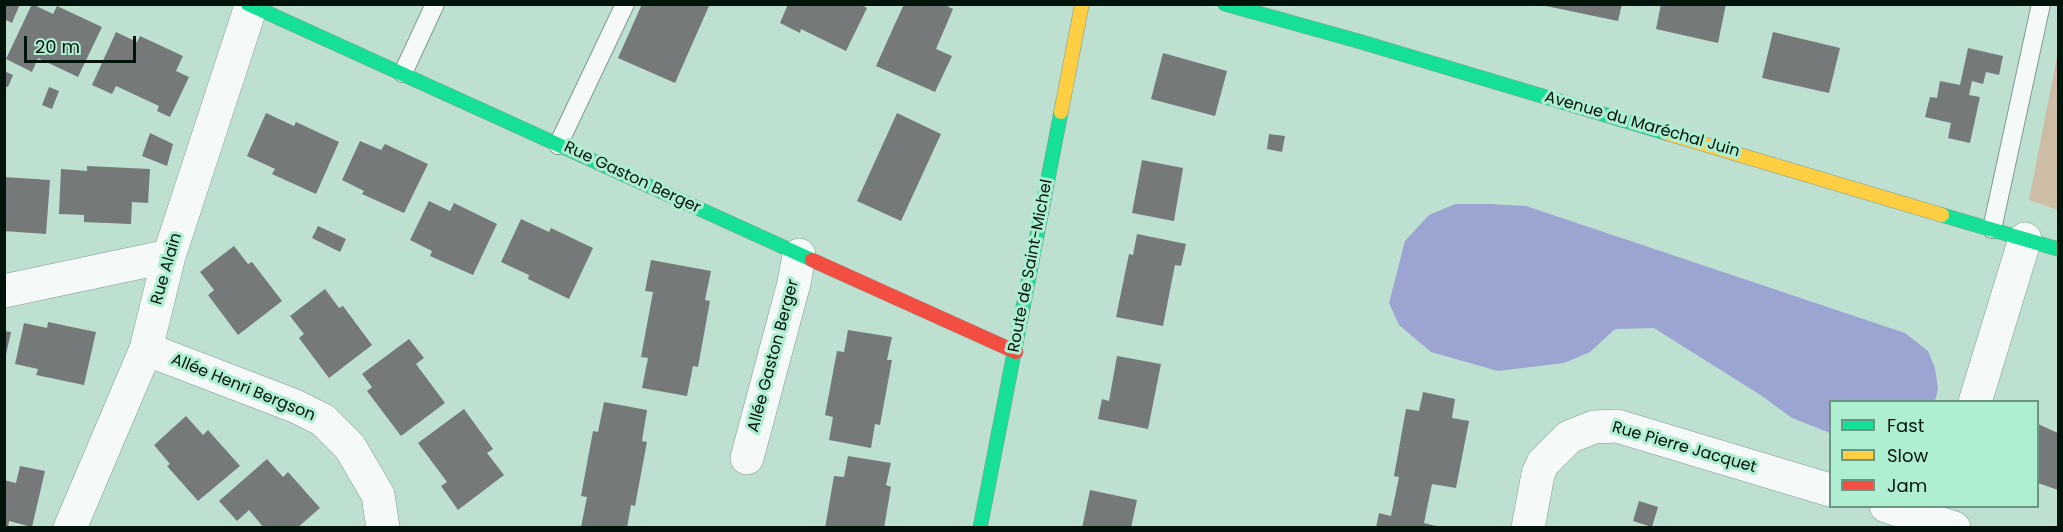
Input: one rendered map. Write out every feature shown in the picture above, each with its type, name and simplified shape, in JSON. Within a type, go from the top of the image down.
[{"type":"street","name":"Route de Saint-Michel","points":[[980,528],[1082,4]]},
{"type":"street","name":"Avenue du Maréchal Juin","points":[[1225,4],[1358,41],[2058,249]]},
{"type":"street","name":"Rue Gaston Berger","points":[[249,5],[1016,352]]},
{"type":"street","name":"Rue Alain","points":[[70,528],[146,349],[169,256],[249,5]]},
{"type":"street","points":[[1976,400],[2025,239]]},
{"type":"street","name":"Allée Gaston Berger","points":[[747,458],[794,283],[799,255]]},
{"type":"street","points":[[4,291],[169,256]]},
{"type":"street","name":"Allée Henri Bergson","points":[[146,349],[295,406],[323,420],[351,447],[378,495],[383,528]]},
{"type":"street","name":"Rue Pierre Jacquet","points":[[1528,528],[1538,474],[1543,463],[1569,437],[1594,427],[1617,426],[1829,490]]},
{"type":"street","points":[[1891,508],[1945,519]]},
{"type":"lane","points":[[403,73],[435,4]]},
{"type":"lane","points":[[558,145],[625,4]]},
{"type":"lane","points":[[1992,229],[2041,4]]},
{"type":"shaded area","points":[[2058,51],[2058,210],[2029,200]]},
{"type":"water","points":[[1455,204],[1526,206],[1905,333],[1928,351],[1935,368],[1938,389],[1935,400],[1829,400],[1829,433],[1792,418],[1762,396],[1654,328],[1615,329],[1590,352],[1564,363],[1498,371],[1431,352],[1399,325],[1389,303],[1405,241],[1429,215]]},
{"type":"building","points":[[4,4],[20,4],[12,23],[4,19]]},
{"type":"building","points":[[32,4],[53,14],[57,6],[102,27],[78,77],[38,58],[32,72],[6,59]]},
{"type":"building","points":[[642,4],[704,4],[709,6],[675,83],[618,58]]},
{"type":"building","points":[[788,4],[860,4],[867,8],[846,51],[801,29],[800,33],[780,23]]},
{"type":"building","points":[[904,4],[943,4],[953,9],[936,49],[952,56],[935,92],[876,66]]},
{"type":"building","points":[[1546,4],[1622,4],[1618,21],[1546,6]]},
{"type":"building","points":[[1661,4],[1726,4],[1718,43],[1656,29]]},
{"type":"building","points":[[116,32],[137,42],[140,36],[183,56],[176,71],[189,77],[170,117],[157,111],[159,106],[116,86],[112,94],[92,85]]},
{"type":"building","points":[[1773,32],[1840,48],[1829,93],[1762,78]]},
{"type":"building","points":[[1968,48],[2003,56],[1999,75],[1986,72],[1983,84],[1972,81],[1969,95],[1980,97],[1970,143],[1948,138],[1951,123],[1925,117],[1930,97],[1937,98],[1940,81],[1960,85]]},
{"type":"building","points":[[1163,53],[1227,71],[1215,116],[1151,99]]},
{"type":"building","points":[[4,71],[13,75],[8,87],[4,86]]},
{"type":"building","points":[[49,87],[59,91],[52,109],[42,105]]},
{"type":"building","points":[[266,113],[294,126],[296,122],[339,142],[316,194],[272,174],[275,169],[247,156]]},
{"type":"building","points":[[897,113],[941,134],[901,221],[857,201]]},
{"type":"building","points":[[150,133],[173,144],[167,166],[142,156]]},
{"type":"building","points":[[1269,134],[1285,136],[1282,152],[1267,149]]},
{"type":"building","points":[[360,141],[381,150],[385,144],[428,164],[404,213],[362,194],[364,191],[342,180]]},
{"type":"building","points":[[1142,160],[1183,168],[1174,221],[1132,213]]},
{"type":"building","points":[[87,166],[150,169],[148,203],[132,202],[131,224],[84,222],[84,215],[59,214],[61,169],[87,171]]},
{"type":"building","points":[[4,177],[50,180],[46,234],[4,231]]},
{"type":"building","points":[[429,201],[450,211],[454,203],[497,224],[473,275],[430,256],[432,251],[410,240]]},
{"type":"building","points":[[521,219],[549,232],[551,228],[593,248],[569,299],[528,279],[529,275],[501,262]]},
{"type":"building","points":[[318,226],[346,239],[340,252],[312,238]]},
{"type":"building","points":[[1137,234],[1186,244],[1181,266],[1175,265],[1163,326],[1116,317],[1129,254],[1133,255]]},
{"type":"building","points":[[234,246],[248,264],[252,262],[282,301],[238,335],[208,295],[214,290],[200,272]]},
{"type":"building","points":[[651,260],[711,271],[705,300],[710,301],[698,367],[693,366],[687,396],[642,388],[648,358],[641,357],[653,292],[645,291]]},
{"type":"building","points":[[325,289],[339,308],[343,306],[372,345],[329,378],[299,338],[304,334],[290,316]]},
{"type":"building","points":[[48,322],[96,332],[84,385],[36,375],[38,369],[15,364],[24,323],[47,328]]},
{"type":"building","points":[[848,330],[892,337],[887,360],[892,360],[880,425],[875,424],[871,448],[829,440],[833,417],[825,415],[837,351],[844,352]]},
{"type":"building","points":[[4,331],[11,332],[5,359],[4,359]]},
{"type":"building","points":[[409,339],[424,358],[416,364],[445,403],[401,436],[367,391],[372,387],[362,374]]},
{"type":"building","points":[[1117,356],[1161,364],[1148,429],[1098,419],[1102,399],[1109,401]]},
{"type":"building","points":[[1423,392],[1455,399],[1452,418],[1469,421],[1456,488],[1432,484],[1424,523],[1444,528],[1376,528],[1379,513],[1391,516],[1399,477],[1394,476],[1406,409],[1419,411]]},
{"type":"building","points":[[604,402],[647,410],[642,441],[647,442],[635,506],[631,505],[627,528],[581,527],[587,497],[581,496],[593,431],[598,432]]},
{"type":"building","points":[[464,409],[493,449],[487,453],[504,475],[458,510],[441,486],[447,482],[418,443]]},
{"type":"building","points":[[186,416],[203,435],[208,430],[240,466],[198,501],[167,466],[170,464],[154,445]]},
{"type":"building","points":[[2039,424],[2058,433],[2058,490],[2039,483]]},
{"type":"building","points":[[848,456],[891,463],[886,485],[891,487],[884,528],[825,528],[834,476],[844,477]]},
{"type":"building","points":[[267,459],[283,477],[288,472],[320,508],[297,528],[264,528],[249,510],[237,521],[219,501]]},
{"type":"building","points":[[20,466],[45,471],[32,527],[9,521],[8,528],[4,528],[4,480],[16,483]]},
{"type":"building","points":[[1090,490],[1137,500],[1131,528],[1082,528]]},
{"type":"building","points":[[1639,501],[1658,507],[1652,527],[1633,521]]},
{"type":"traffic: fast","points":[[248,4],[812,260]]},
{"type":"traffic: fast","points":[[1225,4],[1358,41],[1666,133]]},
{"type":"traffic: fast","points":[[980,528],[1061,112]]},
{"type":"traffic: fast","points":[[1942,215],[2058,249]]},
{"type":"traffic: slow","points":[[1061,112],[1082,4]]},
{"type":"traffic: slow","points":[[1666,133],[1942,215]]},
{"type":"traffic: jam","points":[[812,260],[1016,352]]}]
